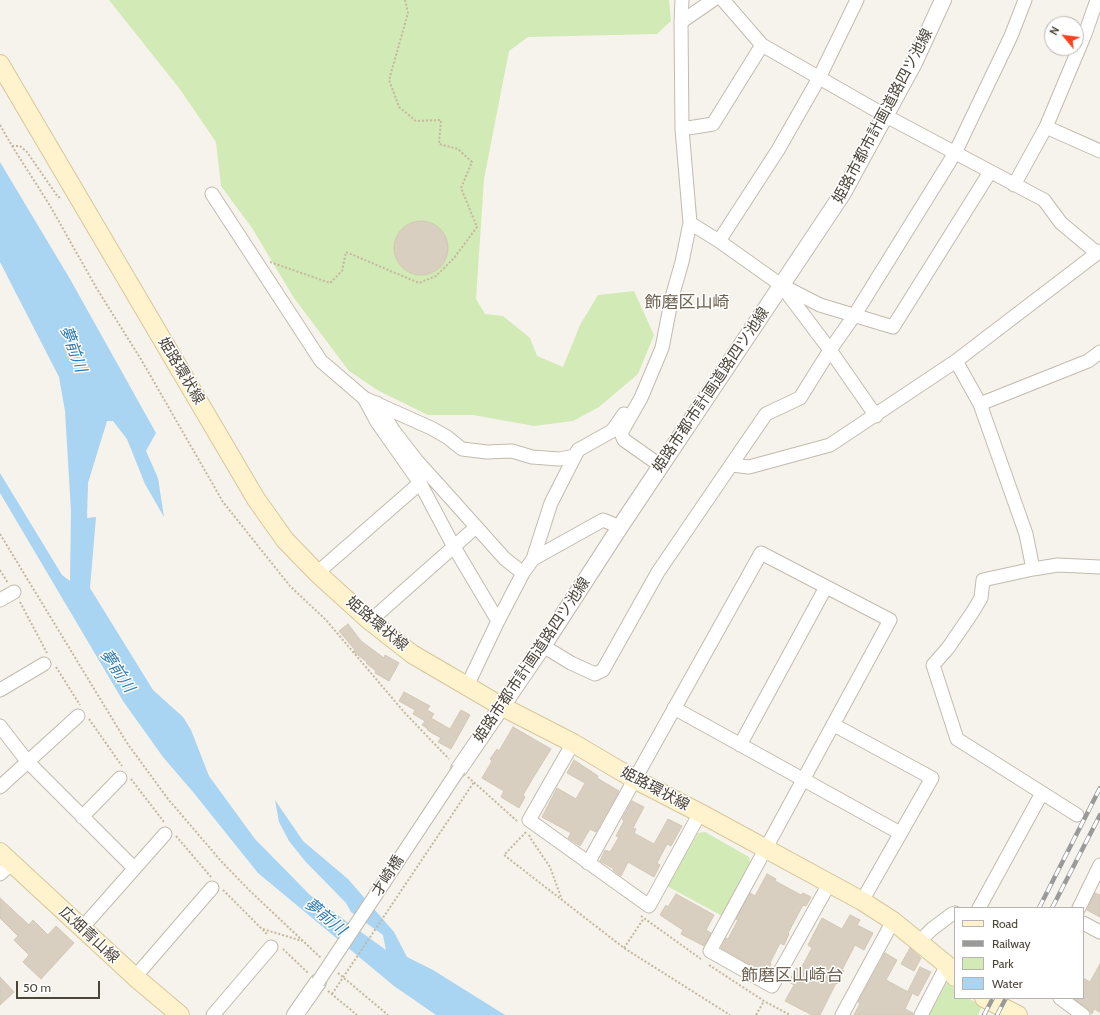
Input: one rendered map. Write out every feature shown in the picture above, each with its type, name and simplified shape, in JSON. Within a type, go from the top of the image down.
[{"type":"main road","name":"姫路環状線","points":[[0,64],[256,499],[285,540],[317,573],[370,621],[412,654],[501,706],[573,743],[634,779],[862,901],[893,921],[951,971]]},
{"type":"main road","name":"広畑青山線","points":[[4,863],[82,928],[135,977],[180,1015]]},
{"type":"main road","points":[[986,999],[1018,1015]]},
{"type":"street","points":[[662,466],[624,440],[622,433],[641,398],[662,348],[672,296],[682,262],[690,223],[682,129],[682,0]]},
{"type":"street","points":[[681,22],[713,0]]},
{"type":"street","points":[[723,0],[762,45],[886,116],[1044,200],[1061,223],[1099,252],[956,361],[830,446],[749,467],[731,465]]},
{"type":"street","points":[[719,241],[778,150],[819,78],[857,0]]},
{"type":"street","name":"姫路市都市計画道路四ツ池線","points":[[459,769],[543,646],[620,527],[843,193],[914,63],[943,0]]},
{"type":"street","points":[[543,646],[571,663],[595,674],[603,670],[658,572],[766,414],[800,398],[830,350],[854,316],[955,153],[1011,36],[1025,0]]},
{"type":"street","points":[[1014,185],[1046,127],[1085,34],[1097,0]]},
{"type":"street","points":[[682,129],[713,124],[762,45]]},
{"type":"street","points":[[1046,127],[1100,151]]},
{"type":"street","points":[[690,223],[719,241],[781,285],[820,305],[893,327],[990,172]]},
{"type":"street","points":[[212,194],[321,360],[364,398],[377,422],[413,464],[437,483],[505,559],[523,572]]},
{"type":"street","points":[[467,686],[523,572],[533,559],[551,503],[578,450],[612,431],[626,412],[635,394],[657,338],[680,239],[690,223]]},
{"type":"street","points":[[781,285],[830,350],[876,416]]},
{"type":"street","points":[[980,404],[1088,361],[1100,352]]},
{"type":"street","points":[[956,361],[980,404],[1026,534],[1033,569]]},
{"type":"street","points":[[364,398],[442,434],[462,449],[487,452],[512,451],[532,457],[559,459],[575,456]]},
{"type":"street","points":[[377,403],[413,464],[420,483],[454,547],[498,621]]},
{"type":"street","points":[[317,573],[420,483]]},
{"type":"street","points":[[533,559],[603,520],[620,527]]},
{"type":"street","points":[[370,621],[476,527]]},
{"type":"street","points":[[588,863],[761,553],[890,620],[710,951],[772,986],[830,884]]},
{"type":"street","points":[[1077,815],[957,739],[933,665],[948,648],[972,614],[981,598],[983,580],[1058,564],[1100,567]]},
{"type":"street","points":[[740,745],[826,587]]},
{"type":"street","points":[[0,600],[14,592]]},
{"type":"street","points":[[0,690],[49,661]]},
{"type":"street","points":[[674,708],[900,833]]},
{"type":"street","points":[[0,787],[82,713]]},
{"type":"street","points":[[834,725],[932,778],[862,901]]},
{"type":"street","points":[[0,726],[28,761],[134,868]]},
{"type":"street","points":[[573,743],[529,820],[649,906],[700,813]]},
{"type":"street","name":"才崎橋","points":[[315,987],[459,769]]},
{"type":"street","points":[[82,817],[125,775]]},
{"type":"street","points":[[980,907],[1042,793]]},
{"type":"street","points":[[82,928],[168,830]]},
{"type":"street","points":[[1079,907],[1100,864]]},
{"type":"street","points":[[135,977],[216,885]]},
{"type":"street","points":[[919,942],[932,929],[954,914]]},
{"type":"street","points":[[842,1015],[893,921]]},
{"type":"street","points":[[1084,924],[1100,932]]},
{"type":"street","points":[[213,1015],[274,944]]},
{"type":"street","points":[[921,1015],[951,971]]},
{"type":"street","points":[[295,1015],[315,987]]},
{"type":"street","points":[[1061,999],[1083,1015]]},
{"type":"path","points":[[257,263],[272,262],[330,283],[342,271],[346,252],[419,282],[436,276],[454,258],[477,227],[461,188],[472,162],[458,149],[439,144],[440,120],[416,121],[399,106],[390,80],[408,13],[405,0]]},
{"type":"path","points":[[12,146],[20,146],[27,152],[58,197],[82,204]]},
{"type":"path","points":[[0,534],[127,743],[168,798],[221,861],[250,891],[321,958]]},
{"type":"path","points":[[0,570],[14,592],[49,661],[82,713],[125,775],[168,830],[216,885],[262,929],[274,944],[307,972],[303,984],[315,987],[318,997],[324,988],[357,1015]]},
{"type":"path","points":[[332,994],[474,782]]},
{"type":"path","points":[[562,902],[550,867],[531,840],[528,830],[504,855],[562,902],[624,948],[730,1015]]},
{"type":"path","points":[[624,948],[644,918]]},
{"type":"path","points":[[262,929],[304,942]]},
{"type":"path","points":[[333,968],[388,1015]]},
{"type":"path","points":[[756,1015],[764,1001]]},
{"type":"green space","points":[[109,0],[669,0],[671,21],[657,34],[528,37],[509,51],[484,179],[476,299],[485,314],[503,316],[530,338],[537,356],[563,367],[580,325],[598,295],[634,291],[654,335],[638,374],[599,407],[573,421],[534,426],[473,415],[428,415],[379,391],[349,371],[294,298],[252,228],[221,186],[216,142],[179,88]]},
{"type":"green space","points":[[705,832],[749,857],[750,863],[722,916],[667,886],[698,833]]},
{"type":"green space","points":[[947,982],[954,988],[954,999],[970,999],[982,1006],[978,1015],[929,1015]]},
{"type":"water","name":"夢前川","points":[[0,162],[70,279],[156,433],[146,451],[158,478],[164,517],[145,484],[127,439],[113,421],[107,421],[88,483],[87,518],[96,517],[90,588],[153,690],[183,717],[191,730],[209,776],[255,839],[310,895],[386,950],[383,935],[351,912],[346,903],[305,861],[289,841],[279,822],[275,800],[303,841],[348,879],[394,932],[407,957],[433,970],[505,1015],[436,1015],[394,986],[258,873],[163,757],[123,701],[0,493],[0,473],[62,575],[70,581],[71,511],[65,411],[59,377],[0,262]]},
{"type":"building","points":[[421,221],[431,223],[440,229],[446,238],[448,248],[446,258],[440,267],[431,273],[421,275],[411,273],[402,267],[396,258],[394,248],[396,238],[402,229],[411,223]]},
{"type":"building","points":[[348,624],[361,641],[384,658],[385,655],[399,663],[389,681],[375,673],[376,671],[366,663],[367,662],[354,652],[355,650],[339,631]]},
{"type":"building","points":[[404,692],[430,706],[427,710],[434,714],[431,718],[450,729],[461,710],[470,715],[451,749],[438,742],[441,738],[427,730],[428,729],[422,725],[425,721],[413,714],[415,710],[399,701]]},
{"type":"building","points":[[513,727],[551,749],[523,795],[525,797],[519,808],[501,797],[504,791],[482,778],[492,761],[490,759],[497,749],[499,751]]},
{"type":"building","points":[[574,760],[598,776],[597,778],[619,791],[596,832],[590,829],[580,846],[568,838],[571,833],[542,817],[557,788],[576,799],[585,783],[567,773]]},
{"type":"building","points":[[632,801],[644,807],[633,828],[636,829],[634,833],[654,844],[668,819],[682,826],[671,846],[667,844],[657,863],[660,865],[654,877],[628,862],[621,876],[613,870],[614,869],[600,861],[605,850],[610,852],[619,837],[616,836],[624,821],[622,819]]},
{"type":"building","points":[[767,874],[776,879],[775,881],[801,895],[803,893],[811,897],[806,906],[803,905],[788,933],[789,934],[784,945],[780,943],[766,974],[721,948],[726,938],[728,939],[738,920],[736,919],[750,893],[755,896]]},
{"type":"building","points":[[1095,893],[1100,895],[1100,917],[1087,910]]},
{"type":"building","points":[[676,894],[714,915],[706,930],[711,933],[704,946],[681,934],[683,930],[660,915],[666,905],[668,907]]},
{"type":"building","points":[[0,898],[29,925],[33,920],[48,935],[56,926],[74,943],[41,979],[23,962],[29,955],[14,940],[18,936],[0,918]]},
{"type":"building","points":[[850,915],[860,920],[857,925],[873,933],[864,950],[855,945],[842,970],[844,971],[837,984],[836,983],[820,1015],[812,1015],[785,1001],[794,985],[789,982],[796,968],[800,970],[812,948],[808,945],[822,918],[842,929]]},
{"type":"building","points":[[910,948],[921,958],[914,971],[901,964]]},
{"type":"building","points":[[885,953],[897,960],[886,980],[912,994],[905,1009],[913,1013],[913,1015],[854,1015],[860,1003],[858,1002]]},
{"type":"building","points":[[1100,964],[1100,1012],[1094,1009],[1092,1014],[1088,1009],[1074,999],[1084,999],[1084,979],[1090,982]]},
{"type":"building","points":[[920,967],[931,972],[918,996],[908,991]]},
{"type":"building","points":[[0,977],[14,992],[0,1005]]},
{"type":"railway","points":[[1040,907],[1100,788]]},
{"type":"railway","points":[[1053,907],[1100,815]]},
{"type":"railway","points":[[984,1015],[992,999]]},
{"type":"railway","points":[[997,1015],[1005,999]]},
{"type":"district","name":"飾磨区山崎","points":[[687,303]]},
{"type":"district","name":"飾磨区山崎台","points":[[792,976]]}]
